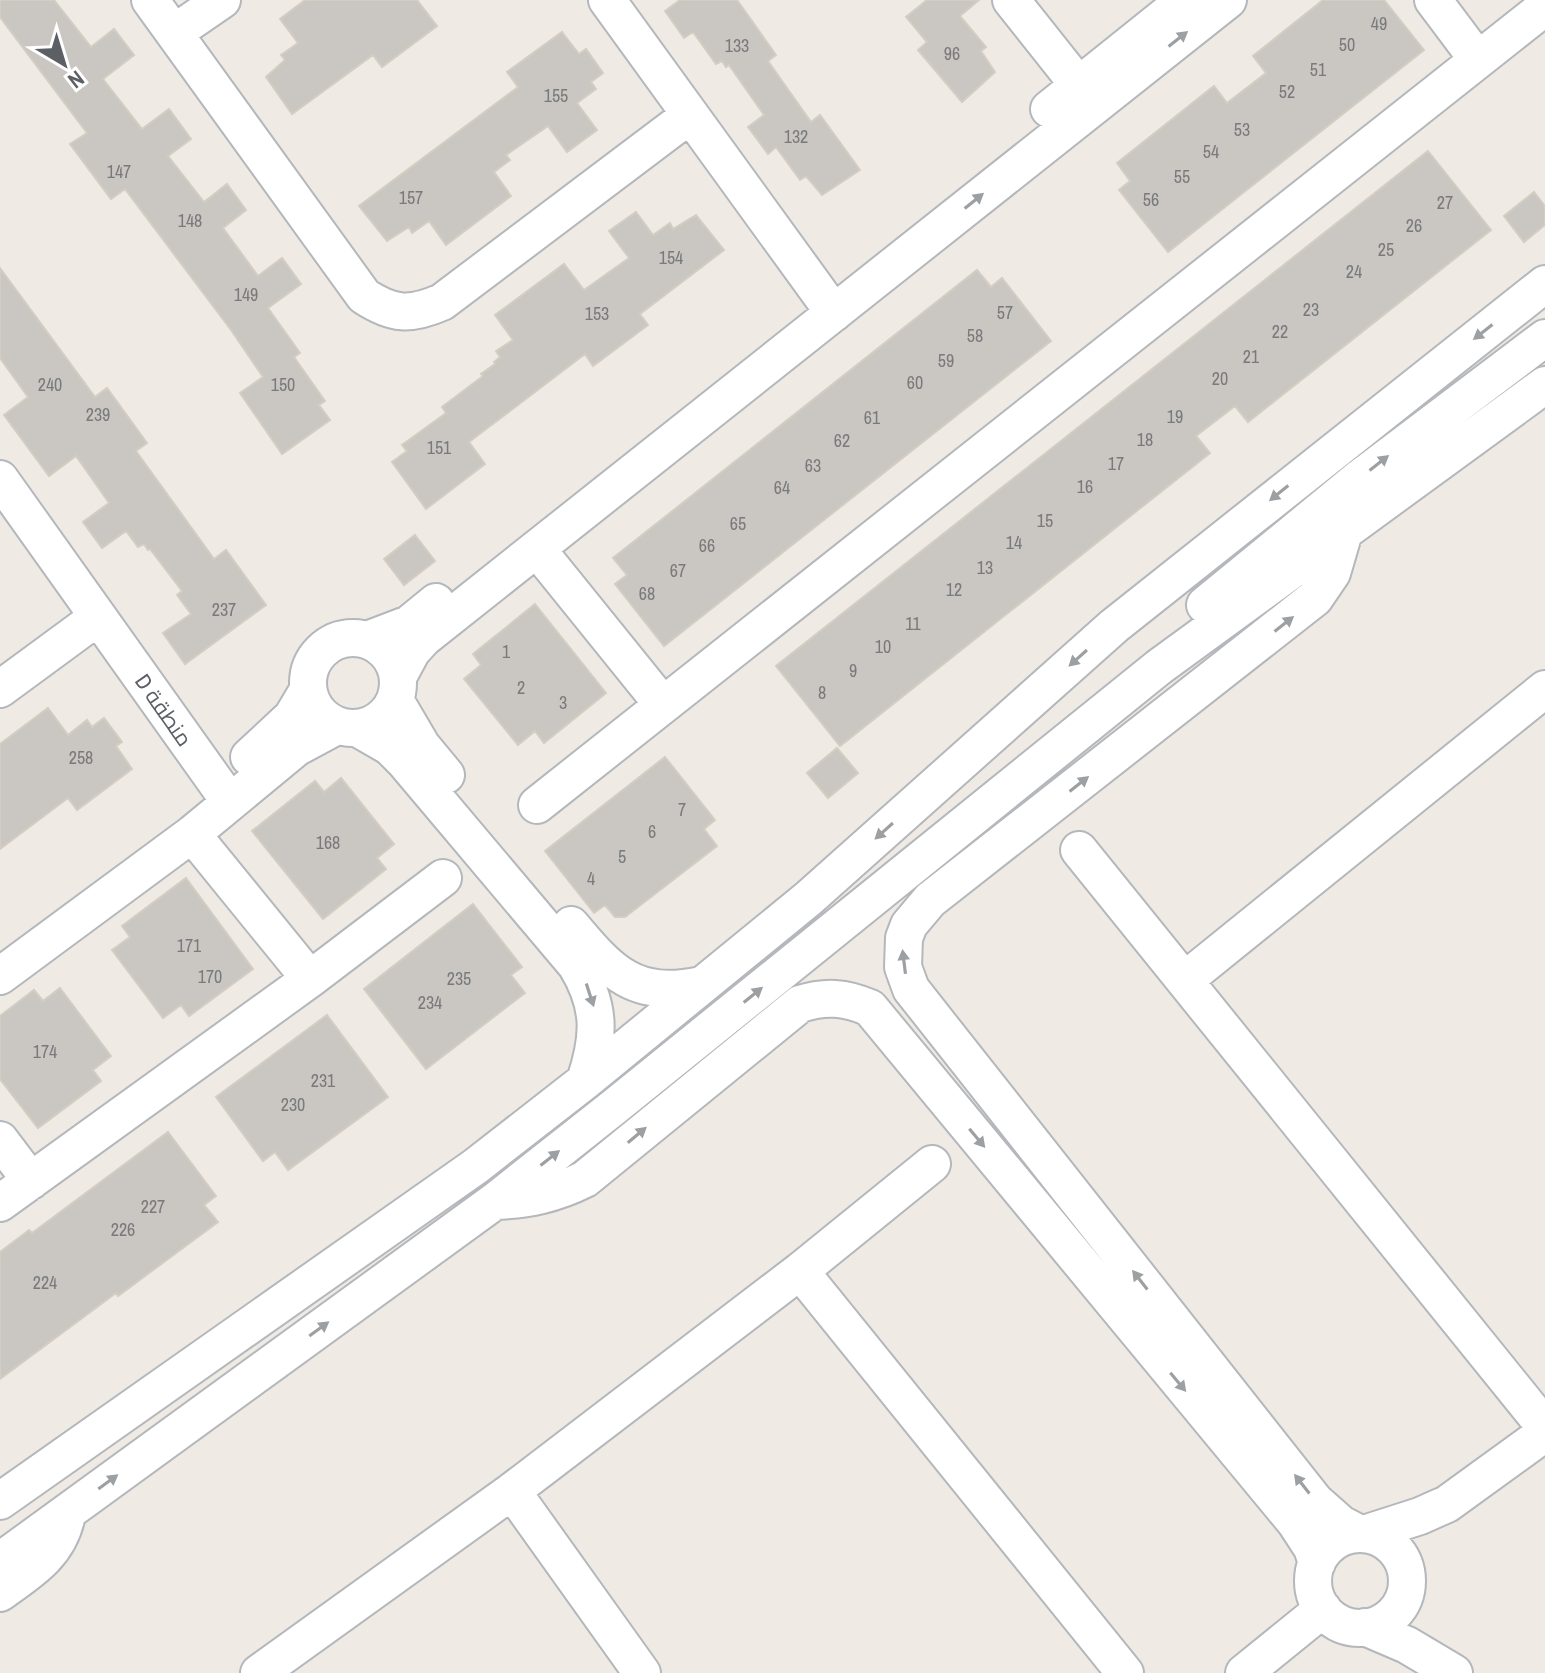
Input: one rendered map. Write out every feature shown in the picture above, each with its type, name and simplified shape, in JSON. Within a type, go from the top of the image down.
[{"type":"street","points":[[150,0],[364,296],[381,308],[402,313],[423,311],[442,302],[690,115]]},
{"type":"street","points":[[174,33],[222,0]]},
{"type":"street","points":[[607,0],[827,304]]},
{"type":"street","points":[[1011,0],[1086,95]]},
{"type":"street","points":[[0,950],[224,793],[309,739],[380,720],[412,651],[424,638],[537,549],[827,304],[1086,95],[1185,0]]},
{"type":"street","points":[[1086,95],[1228,0]]},
{"type":"street","points":[[1433,0],[1478,60]]},
{"type":"street","points":[[537,805],[1545,7]]},
{"type":"street","points":[[0,1501],[464,1175],[585,1081],[809,898],[1114,626],[1545,284]]},
{"type":"street","points":[[367,640],[409,624],[827,304]]},
{"type":"street","points":[[1159,667],[1177,634],[1202,608],[1361,477],[1545,338]]},
{"type":"street","points":[[0,1561],[495,1201],[1159,667],[1545,385]]},
{"type":"street","name":"D منطقة","points":[[0,479],[224,793]]},
{"type":"street","points":[[1344,532],[1332,573],[1315,598],[930,900],[909,925],[902,953],[907,980],[980,1077],[1315,1501],[1341,1524],[1386,1542],[1395,1550],[1406,1580],[1413,1623],[1441,1665]]},
{"type":"street","points":[[537,549],[663,705]]},
{"type":"street","points":[[0,689],[98,617]]},
{"type":"street","points":[[0,976],[192,834],[292,717],[308,690],[314,660],[324,648],[352,638],[367,640],[388,654],[396,689],[422,746],[606,964],[625,979],[649,988],[675,991],[701,985]]},
{"type":"street","points":[[1185,980],[1545,689]]},
{"type":"street","points":[[308,690],[318,712],[390,747],[404,761],[576,965],[594,1004],[597,1030],[594,1056],[585,1081]]},
{"type":"street","points":[[192,834],[310,979]]},
{"type":"street","points":[[1079,850],[1545,1427]]},
{"type":"street","points":[[0,1203],[310,979],[443,878]]},
{"type":"street","points":[[495,1201],[541,1196],[585,1179],[787,1011],[814,1000],[833,997],[852,1000],[870,1008],[1295,1522],[1312,1548],[1317,1563]]},
{"type":"street","points":[[948,1104],[980,1077]]},
{"type":"street","points":[[0,1140],[31,1181]]},
{"type":"street","points":[[259,1673],[512,1491],[800,1271],[932,1164]]},
{"type":"street","points":[[800,1271],[1125,1673]]},
{"type":"street","points":[[1441,1665],[1365,1627],[1341,1624],[1323,1609],[1313,1587],[1317,1563],[1330,1545],[1349,1535],[1420,1516],[1447,1504],[1545,1433]]},
{"type":"street","points":[[512,1491],[642,1673]]},
{"type":"street","points":[[1365,1627],[1387,1618],[1396,1610],[1430,1524],[1447,1504]]},
{"type":"street","points":[[0,1593],[50,1554],[59,1541],[68,1511]]},
{"type":"street","points":[[1244,1673],[1323,1609]]},
{"type":"building","points":[[0,0],[54,0],[91,47],[114,29],[134,55],[103,79],[142,129],[169,109],[191,139],[168,156],[204,202],[227,184],[246,210],[223,228],[258,276],[282,258],[301,284],[268,308],[300,353],[294,357],[325,401],[319,405],[330,420],[282,454],[240,393],[263,377],[125,189],[111,199],[70,144],[87,133],[0,17]]},
{"type":"building","points":[[305,0],[417,0],[437,26],[382,67],[373,55],[292,114],[266,77],[285,60],[281,55],[298,43],[280,19]]},
{"type":"building","points":[[680,0],[737,0],[776,55],[768,61],[811,122],[820,115],[860,170],[822,195],[806,176],[800,180],[776,147],[768,154],[748,127],[764,115],[729,65],[726,67],[722,61],[716,64],[693,32],[684,38],[665,11]]},
{"type":"building","points":[[927,0],[979,0],[960,16],[986,47],[981,51],[995,72],[962,102],[918,50],[927,42],[906,17]]},
{"type":"building","points":[[1323,0],[1384,0],[1424,50],[1168,252],[1119,190],[1130,181],[1117,163],[1214,86],[1227,103],[1266,73],[1253,56]]},
{"type":"building","points":[[562,32],[579,54],[586,49],[603,73],[591,82],[596,89],[577,103],[597,130],[567,152],[548,126],[506,155],[510,160],[494,172],[511,196],[446,245],[429,221],[412,233],[409,227],[387,241],[359,206],[518,87],[507,72]]},
{"type":"building","points":[[1428,151],[1491,230],[1248,422],[1235,406],[1196,436],[1210,453],[840,746],[776,666]]},
{"type":"building","points":[[1534,192],[1545,206],[1545,225],[1524,242],[1504,216]]},
{"type":"building","points":[[636,212],[653,235],[670,223],[673,229],[696,215],[724,250],[640,314],[648,325],[593,366],[585,354],[469,442],[485,464],[426,509],[392,462],[407,451],[402,445],[446,413],[442,407],[483,376],[481,374],[500,357],[496,351],[513,340],[495,315],[564,264],[584,290],[629,258],[609,231]]},
{"type":"building","points":[[0,268],[95,397],[107,388],[147,443],[136,451],[214,559],[226,550],[266,605],[185,664],[163,633],[191,614],[177,595],[182,591],[150,549],[144,544],[138,547],[126,531],[102,548],[83,522],[109,503],[76,456],[49,476],[4,415],[28,397],[0,358]]},
{"type":"building","points":[[977,270],[991,287],[1002,278],[1051,341],[664,646],[615,584],[627,575],[613,558]]},
{"type":"building","points":[[415,535],[435,561],[404,585],[384,559]]},
{"type":"building","points":[[535,604],[606,693],[544,743],[535,731],[518,745],[464,679],[481,665],[473,654]]},
{"type":"building","points":[[48,708],[68,735],[87,720],[92,727],[104,718],[122,742],[116,746],[132,769],[77,810],[68,798],[0,849],[0,744]]},
{"type":"building","points":[[837,748],[858,773],[828,798],[807,773]]},
{"type":"building","points":[[665,757],[715,820],[704,829],[717,846],[625,917],[615,917],[605,905],[594,913],[545,851]]},
{"type":"building","points":[[341,778],[394,844],[377,858],[386,869],[323,919],[252,831],[315,781],[324,792]]},
{"type":"building","points":[[186,878],[253,969],[189,1016],[181,1005],[163,1018],[112,950],[130,937],[122,926]]},
{"type":"building","points":[[473,904],[522,967],[511,975],[525,993],[426,1069],[364,989]]},
{"type":"building","points":[[60,988],[111,1056],[93,1070],[101,1081],[38,1128],[0,1079],[0,1016],[34,990],[43,1001]]},
{"type":"building","points":[[327,1015],[388,1097],[288,1170],[275,1152],[263,1161],[216,1097]]},
{"type":"building","points":[[168,1132],[216,1196],[204,1205],[218,1222],[0,1379],[0,1252],[29,1230],[32,1233]]}]
